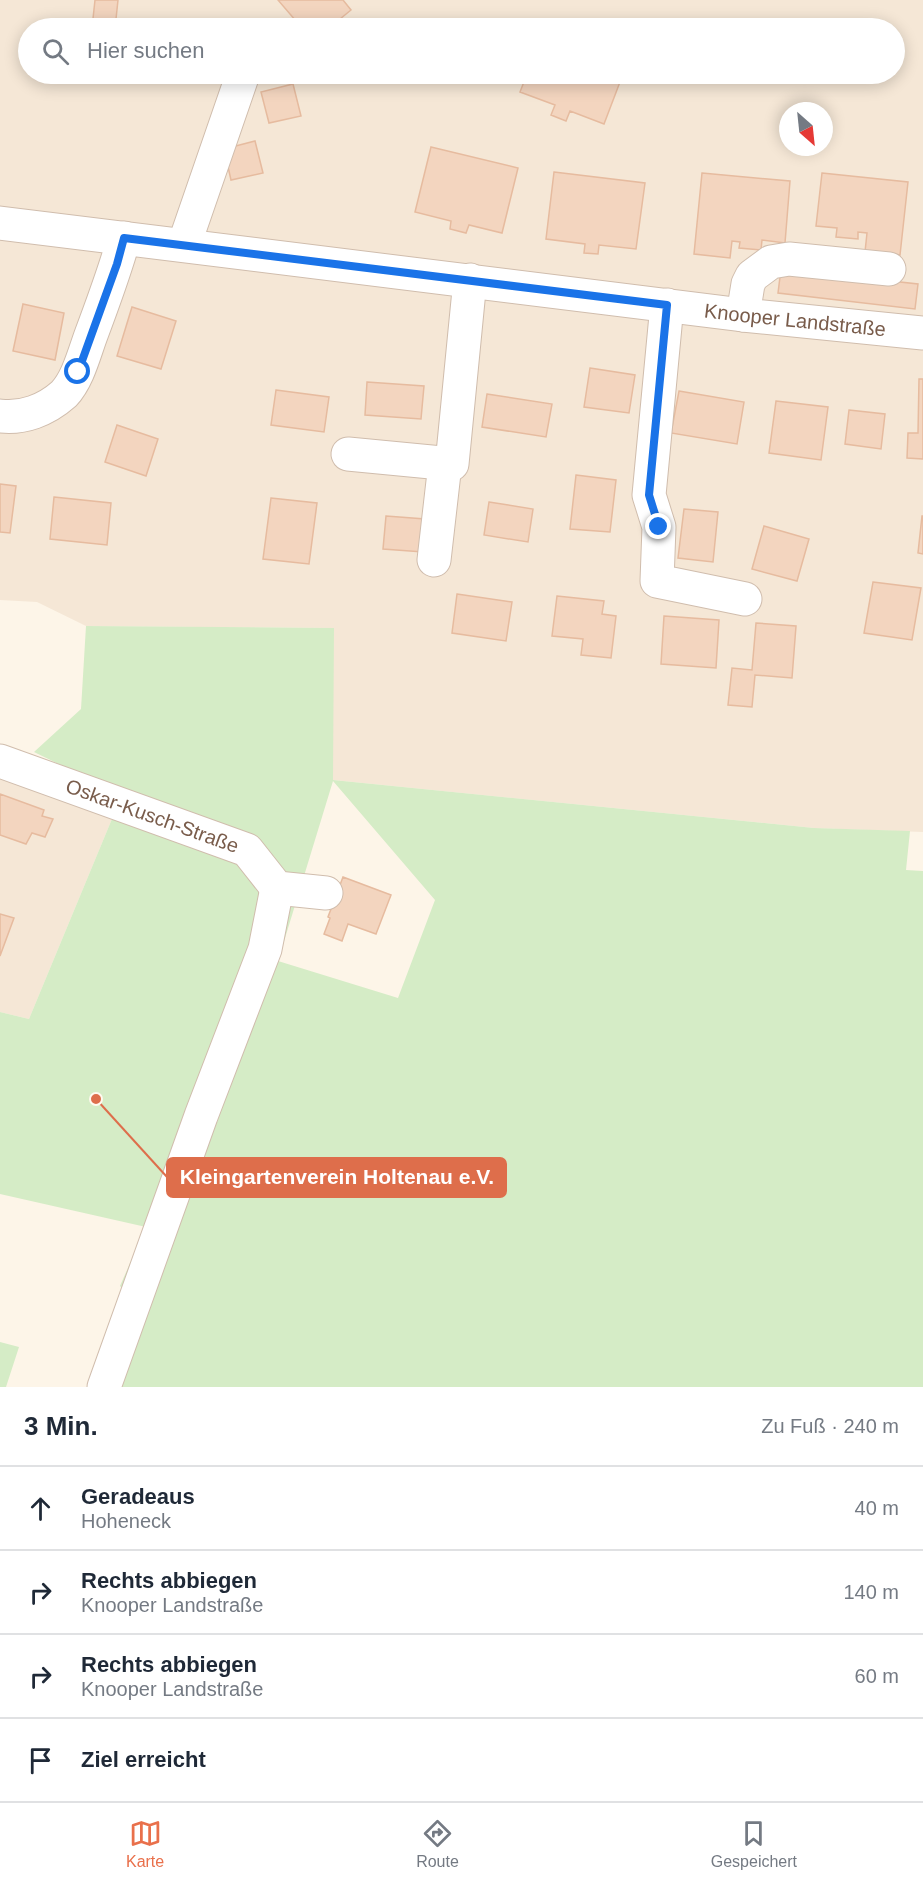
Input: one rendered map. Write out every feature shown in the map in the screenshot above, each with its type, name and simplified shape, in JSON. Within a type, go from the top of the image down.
[{"type":"street","points":[[184,245],[240,84]]},
{"type":"street","name":"Knooper Landstraße","points":[[0,224],[743,315],[923,333]]},
{"type":"street","points":[[0,416],[29,415],[49,405],[65,393],[78,372],[117,264],[124,238]]},
{"type":"street","points":[[743,315],[748,284],[752,276],[759,268],[771,262],[789,259],[889,269]]},
{"type":"street","points":[[348,454],[452,464],[470,280]]},
{"type":"street","points":[[667,305],[649,495],[659,527],[657,581],[745,599]]},
{"type":"street","points":[[434,560],[445,464]]},
{"type":"street","name":"Oskar-Kusch-Straße","points":[[0,760],[247,850],[277,888]]},
{"type":"street","points":[[104,1387],[201,1116],[265,949],[277,888],[326,893]]},
{"type":"shaded area","points":[[0,0],[923,0],[923,832],[814,828],[333,780],[333,628],[86,626],[37,602],[0,600]]},
{"type":"shaded area","points":[[0,774],[114,814],[29,1019],[0,1012]]},
{"type":"green space","points":[[86,626],[334,628],[333,780],[814,828],[910,831],[906,870],[923,871],[923,1387],[120,1387],[147,1314],[120,1286],[146,1227],[0,1194],[0,1012],[29,1019],[114,814],[110,789],[34,752],[81,709]],"holes":[[[333,781],[435,900],[398,998],[278,961]]]},
{"type":"green space","points":[[0,1342],[19,1347],[6,1387],[0,1387]]},
{"type":"building","points":[[95,0],[118,0],[116,18],[93,18]]},
{"type":"building","points":[[278,0],[343,0],[351,10],[341,18],[293,18]]},
{"type":"building","points":[[293,84],[301,116],[269,123],[261,92]]},
{"type":"building","points":[[523,84],[619,84],[604,124],[570,111],[566,121],[551,115],[555,105],[520,92]]},
{"type":"building","points":[[255,141],[263,173],[231,180],[224,149]]},
{"type":"building","points":[[431,147],[518,168],[502,233],[469,225],[466,233],[450,229],[451,221],[415,212]]},
{"type":"building","points":[[554,172],[645,183],[636,249],[599,245],[598,254],[584,253],[585,244],[546,239]]},
{"type":"building","points":[[702,173],[790,181],[785,243],[762,240],[761,250],[739,248],[740,242],[732,241],[730,258],[694,254]]},
{"type":"building","points":[[822,173],[908,182],[900,255],[865,252],[867,233],[858,232],[858,239],[836,237],[837,228],[816,226]]},
{"type":"building","points":[[781,269],[918,284],[915,309],[778,293]]},
{"type":"building","points":[[23,304],[64,313],[55,360],[13,351]]},
{"type":"building","points":[[132,307],[176,321],[161,369],[117,356]]},
{"type":"building","points":[[590,368],[635,375],[629,413],[584,407]]},
{"type":"building","points":[[919,379],[923,379],[923,459],[907,458],[908,433],[918,433]]},
{"type":"building","points":[[367,382],[424,386],[421,419],[365,415]]},
{"type":"building","points":[[276,390],[329,397],[324,432],[271,425]]},
{"type":"building","points":[[679,391],[744,402],[737,444],[671,433]]},
{"type":"building","points":[[487,394],[552,404],[546,437],[482,427]]},
{"type":"building","points":[[776,401],[828,407],[821,460],[769,453]]},
{"type":"building","points":[[849,410],[885,414],[881,449],[845,444]]},
{"type":"building","points":[[117,425],[158,439],[146,476],[105,462]]},
{"type":"building","points":[[576,475],[616,480],[610,532],[570,529]]},
{"type":"building","points":[[0,484],[16,486],[10,533],[0,532]]},
{"type":"building","points":[[54,497],[111,503],[107,545],[50,539]]},
{"type":"building","points":[[271,498],[317,503],[309,564],[263,559]]},
{"type":"building","points":[[489,502],[533,509],[528,542],[484,535]]},
{"type":"building","points":[[684,509],[718,512],[713,562],[678,558]]},
{"type":"building","points":[[386,516],[425,519],[423,552],[383,549]]},
{"type":"building","points":[[923,516],[923,554],[918,553]]},
{"type":"building","points":[[764,526],[809,539],[797,581],[752,569]]},
{"type":"building","points":[[873,582],[921,588],[912,640],[864,633]]},
{"type":"building","points":[[457,594],[512,602],[506,641],[452,633]]},
{"type":"building","points":[[557,596],[604,601],[602,614],[616,616],[611,658],[581,655],[583,639],[552,636]]},
{"type":"building","points":[[664,616],[719,620],[716,668],[661,664]]},
{"type":"building","points":[[756,623],[796,626],[792,678],[755,675],[752,707],[728,705],[732,668],[752,670]]},
{"type":"building","points":[[0,794],[44,810],[42,816],[53,819],[45,837],[32,833],[26,844],[0,835]]},
{"type":"building","points":[[343,877],[391,895],[376,934],[348,924],[342,941],[324,934]]},
{"type":"building","points":[[0,914],[14,918],[0,956]]},
{"type":"place","name":"Kleingartenverein Holtenau e.V.","points":[[96,1099]]},
{"type":"route","points":[[78,372],[117,264],[124,238],[667,305],[649,495],[659,527]]}]
